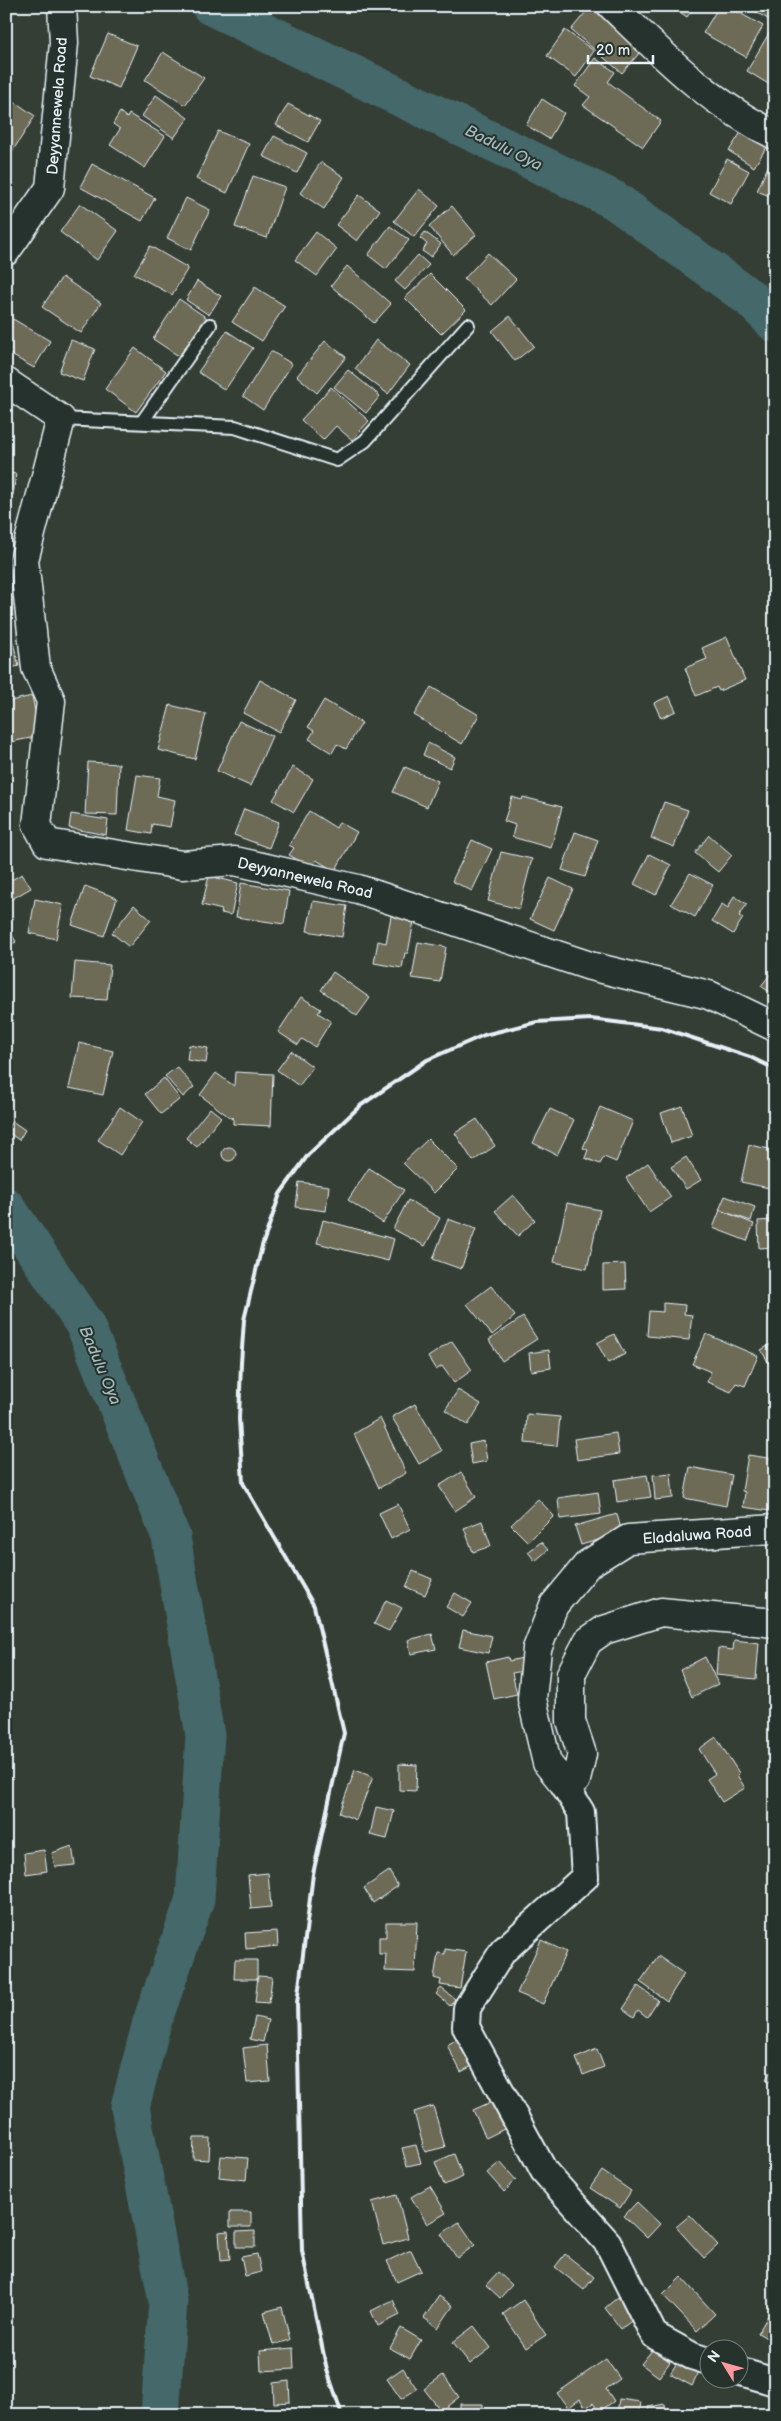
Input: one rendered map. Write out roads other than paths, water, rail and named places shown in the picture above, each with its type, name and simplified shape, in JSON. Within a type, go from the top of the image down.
[{"type":"street","name":"Deyyannewela Road","points":[[6,251],[50,188],[64,43],[62,6]]},
{"type":"street","points":[[612,6],[698,87],[748,122],[775,135]]},
{"type":"street","points":[[6,382],[61,419]]},
{"type":"street","name":"Deyyannewela Road","points":[[61,419],[24,560],[36,668],[51,701],[37,825],[47,843],[182,865],[236,861],[358,889],[590,966],[709,995],[775,1027]]},
{"type":"street","name":"Eladaluwa Road","points":[[561,1780],[547,1763],[532,1699],[537,1649],[554,1605],[588,1564],[628,1539],[775,1529]]},
{"type":"street","points":[[561,1780],[576,1780],[582,1754],[571,1722],[570,1674],[588,1641],[604,1630],[660,1612],[775,1623]]},
{"type":"street","points":[[561,1780],[581,1812],[585,1877],[503,1951],[467,2008],[466,2027],[544,2171],[608,2243],[654,2335],[698,2358]]},
{"type":"street","points":[[748,2374],[775,2382]]},
{"type":"lane","points":[[142,422],[210,325]]},
{"type":"lane","points":[[61,419],[235,427],[336,460],[365,441],[468,326]]},
{"type":"waterway","name":"Badulu Oya","points":[[211,6],[614,200],[750,298],[775,323]]},
{"type":"waterway","points":[[6,1207],[85,1325],[171,1537],[205,1735],[195,1899],[152,2022],[130,2107],[168,2301],[160,2415]]},
{"type":"railway","points":[[342,2415],[327,2370],[302,2251],[297,2003],[313,1874],[344,1733],[314,1606],[243,1483],[239,1419],[244,1320],[262,1246],[280,1194],[308,1155],[360,1106],[427,1060],[484,1035],[537,1022],[591,1019],[662,1028],[750,1057],[775,1069]]}]
